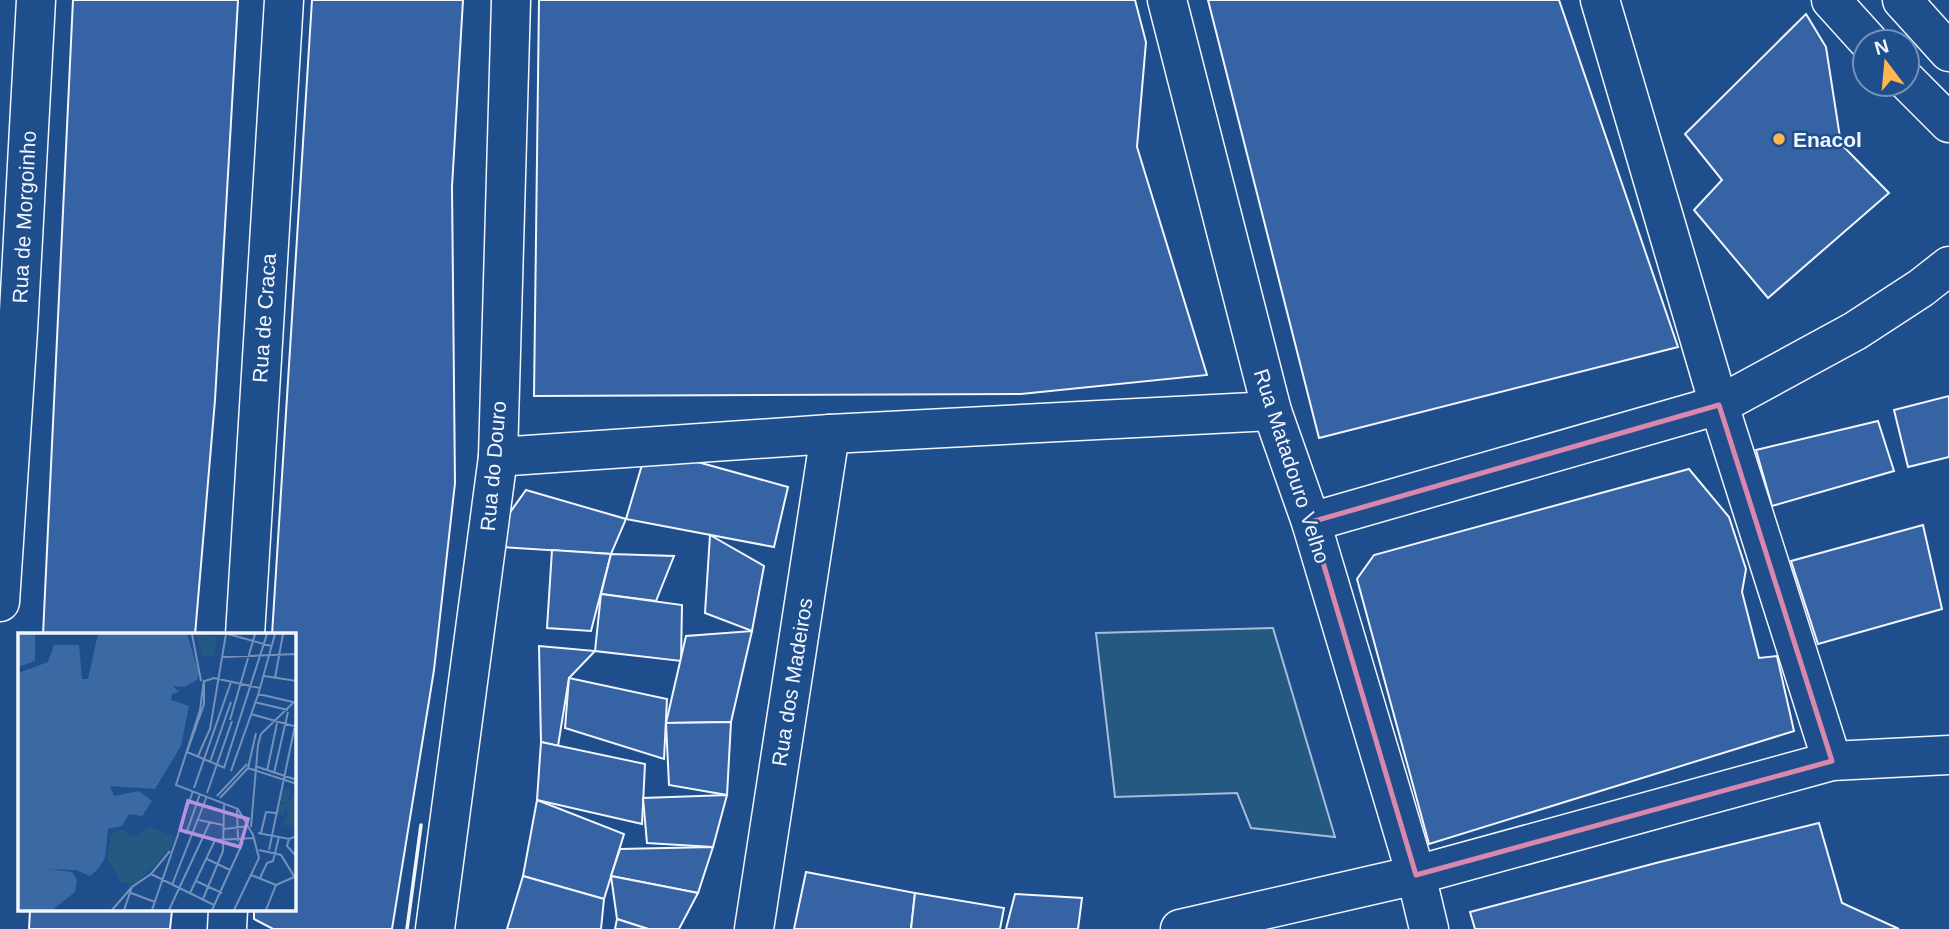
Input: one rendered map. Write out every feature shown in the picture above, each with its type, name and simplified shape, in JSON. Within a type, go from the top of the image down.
[{"type":"street","name":"Rua de Morgoinho","points":[[0,602],[36,0]]},
{"type":"street","name":"Rua de Craca","points":[[245,633],[284,0]]},
{"type":"street","name":"Rua do Douro","points":[[435,929],[498,457],[511,0]]},
{"type":"street","name":"Rua Matadouro Velho","points":[[1167,0],[1272,411],[1311,522],[1416,875],[1429,929]]},
{"type":"street","points":[[1600,0],[1719,405],[1832,761]]},
{"type":"street","points":[[1831,0],[1856,28]]},
{"type":"street","points":[[1902,0],[1949,52]]},
{"type":"street","points":[[1921,96],[1949,123]]},
{"type":"street","points":[[1311,522],[1719,405],[1855,331],[1921,288],[1949,266]]},
{"type":"street","points":[[498,457],[830,434],[1272,411]]},
{"type":"street","name":"Rua dos Madeiros","points":[[754,929],[830,434]]},
{"type":"street","points":[[1180,929],[1416,875],[1832,761],[1949,754]]},
{"type":"highlighted area","points":[[1719,405],[1832,761],[1416,875],[1311,522]]},
{"type":"shaded area","points":[[1273,628],[1335,837],[1251,828],[1237,793],[1115,797],[1096,633]]},
{"type":"building","points":[[73,0],[238,0],[215,400],[195,633],[43,633]]},
{"type":"building","points":[[312,0],[463,0],[452,187],[455,483],[434,670],[392,929],[273,929],[254,919],[254,912],[296,912],[296,633],[272,633]]},
{"type":"building","points":[[539,0],[1135,0],[1146,42],[1137,147],[1207,375],[1021,394],[534,396]]},
{"type":"building","points":[[1208,0],[1559,0],[1678,347],[1319,438]]},
{"type":"building","points":[[1806,14],[1826,47],[1841,144],[1889,193],[1768,298],[1694,210],[1722,180],[1685,134]]},
{"type":"building","points":[[1949,396],[1949,457],[1908,467],[1894,410]]},
{"type":"building","points":[[1878,421],[1894,471],[1772,506],[1756,450]]},
{"type":"building","points":[[647,448],[788,487],[774,547],[626,519]]},
{"type":"building","points":[[1689,469],[1729,517],[1746,569],[1742,592],[1759,658],[1777,656],[1794,731],[1429,844],[1357,579],[1374,555]]},
{"type":"building","points":[[526,490],[626,519],[611,554],[486,546]]},
{"type":"building","points":[[1923,525],[1942,609],[1818,644],[1791,561]]},
{"type":"building","points":[[710,535],[764,566],[752,631],[705,613]]},
{"type":"building","points":[[552,550],[611,554],[591,631],[547,628]]},
{"type":"building","points":[[611,554],[674,556],[656,601],[601,594]]},
{"type":"building","points":[[601,594],[682,605],[681,661],[595,651]]},
{"type":"building","points":[[752,631],[731,722],[666,723],[686,636]]},
{"type":"building","points":[[539,646],[595,651],[569,678],[558,746],[541,742]]},
{"type":"building","points":[[569,678],[667,699],[664,759],[565,728]]},
{"type":"building","points":[[731,722],[727,795],[669,785],[666,723]]},
{"type":"building","points":[[541,742],[645,764],[642,824],[537,800]]},
{"type":"building","points":[[727,795],[713,847],[647,843],[643,798]]},
{"type":"building","points":[[537,800],[624,834],[604,899],[523,876]]},
{"type":"building","points":[[1819,823],[1842,903],[1899,929],[1475,929],[1470,912],[1656,863]]},
{"type":"building","points":[[713,847],[698,893],[611,876],[620,849]]},
{"type":"building","points":[[806,872],[915,893],[911,929],[794,929]]},
{"type":"building","points":[[523,876],[604,899],[601,929],[507,929]]},
{"type":"building","points":[[611,876],[698,893],[679,929],[648,929],[617,919]]},
{"type":"building","points":[[915,893],[1004,908],[1000,929],[911,929]]},
{"type":"building","points":[[1015,894],[1082,898],[1078,929],[1006,929]]},
{"type":"building","points":[[30,912],[172,912],[170,929],[29,929]]},
{"type":"building","points":[[617,919],[648,929],[615,929]]},
{"type":"wall","points":[[407,929],[421,825]]},
{"type":"place","name":"Enacol","points":[[1779,139]]}]
